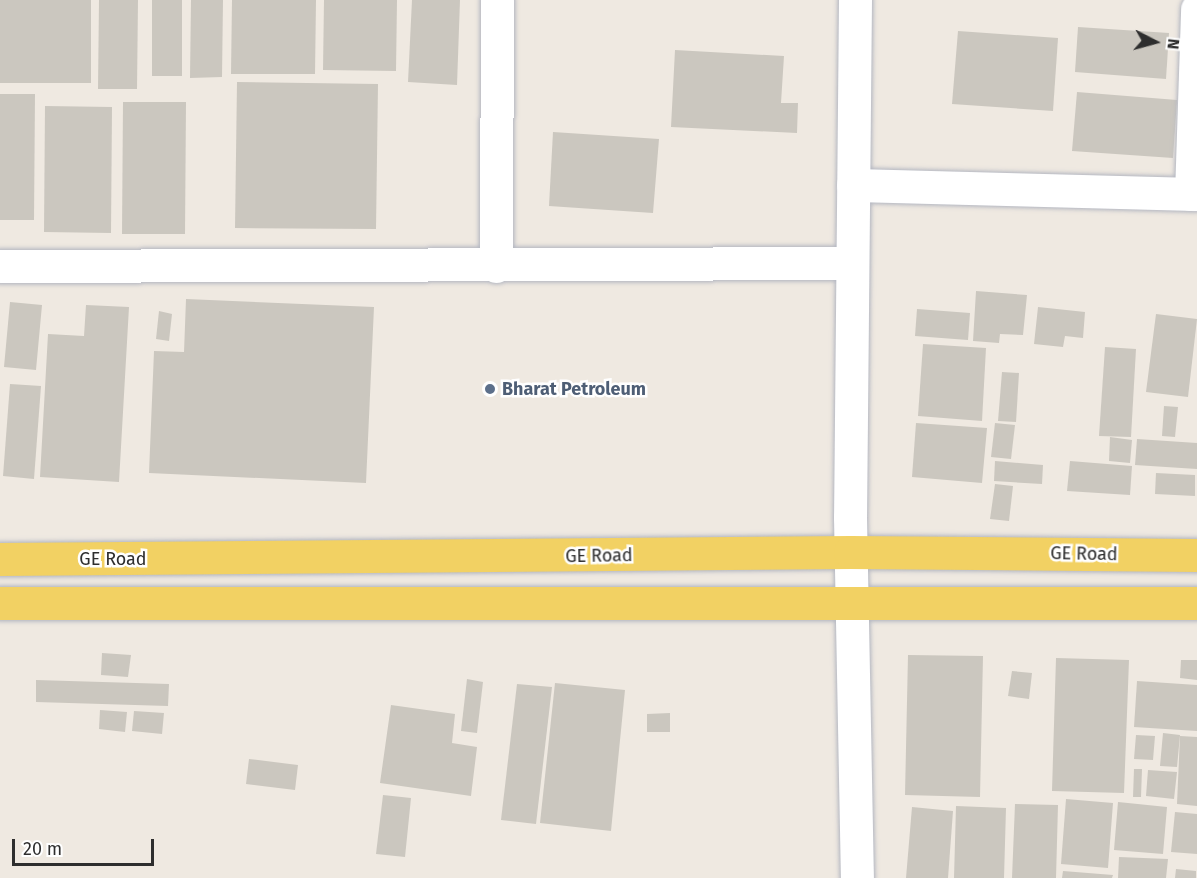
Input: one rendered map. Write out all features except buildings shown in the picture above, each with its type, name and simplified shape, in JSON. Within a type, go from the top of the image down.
[{"type":"main road","name":"GE Road","points":[[0,559],[850,552],[1197,555]]},
{"type":"main road","points":[[0,603],[852,601],[1197,603]]},
{"type":"street","points":[[496,0],[496,266]]},
{"type":"street","points":[[855,0],[850,552],[857,878]]},
{"type":"street","points":[[853,185],[1194,194],[1197,9]]},
{"type":"street","points":[[0,266],[852,263]]},
{"type":"place","name":"Bharat Petroleum","points":[[490,389]]}]
